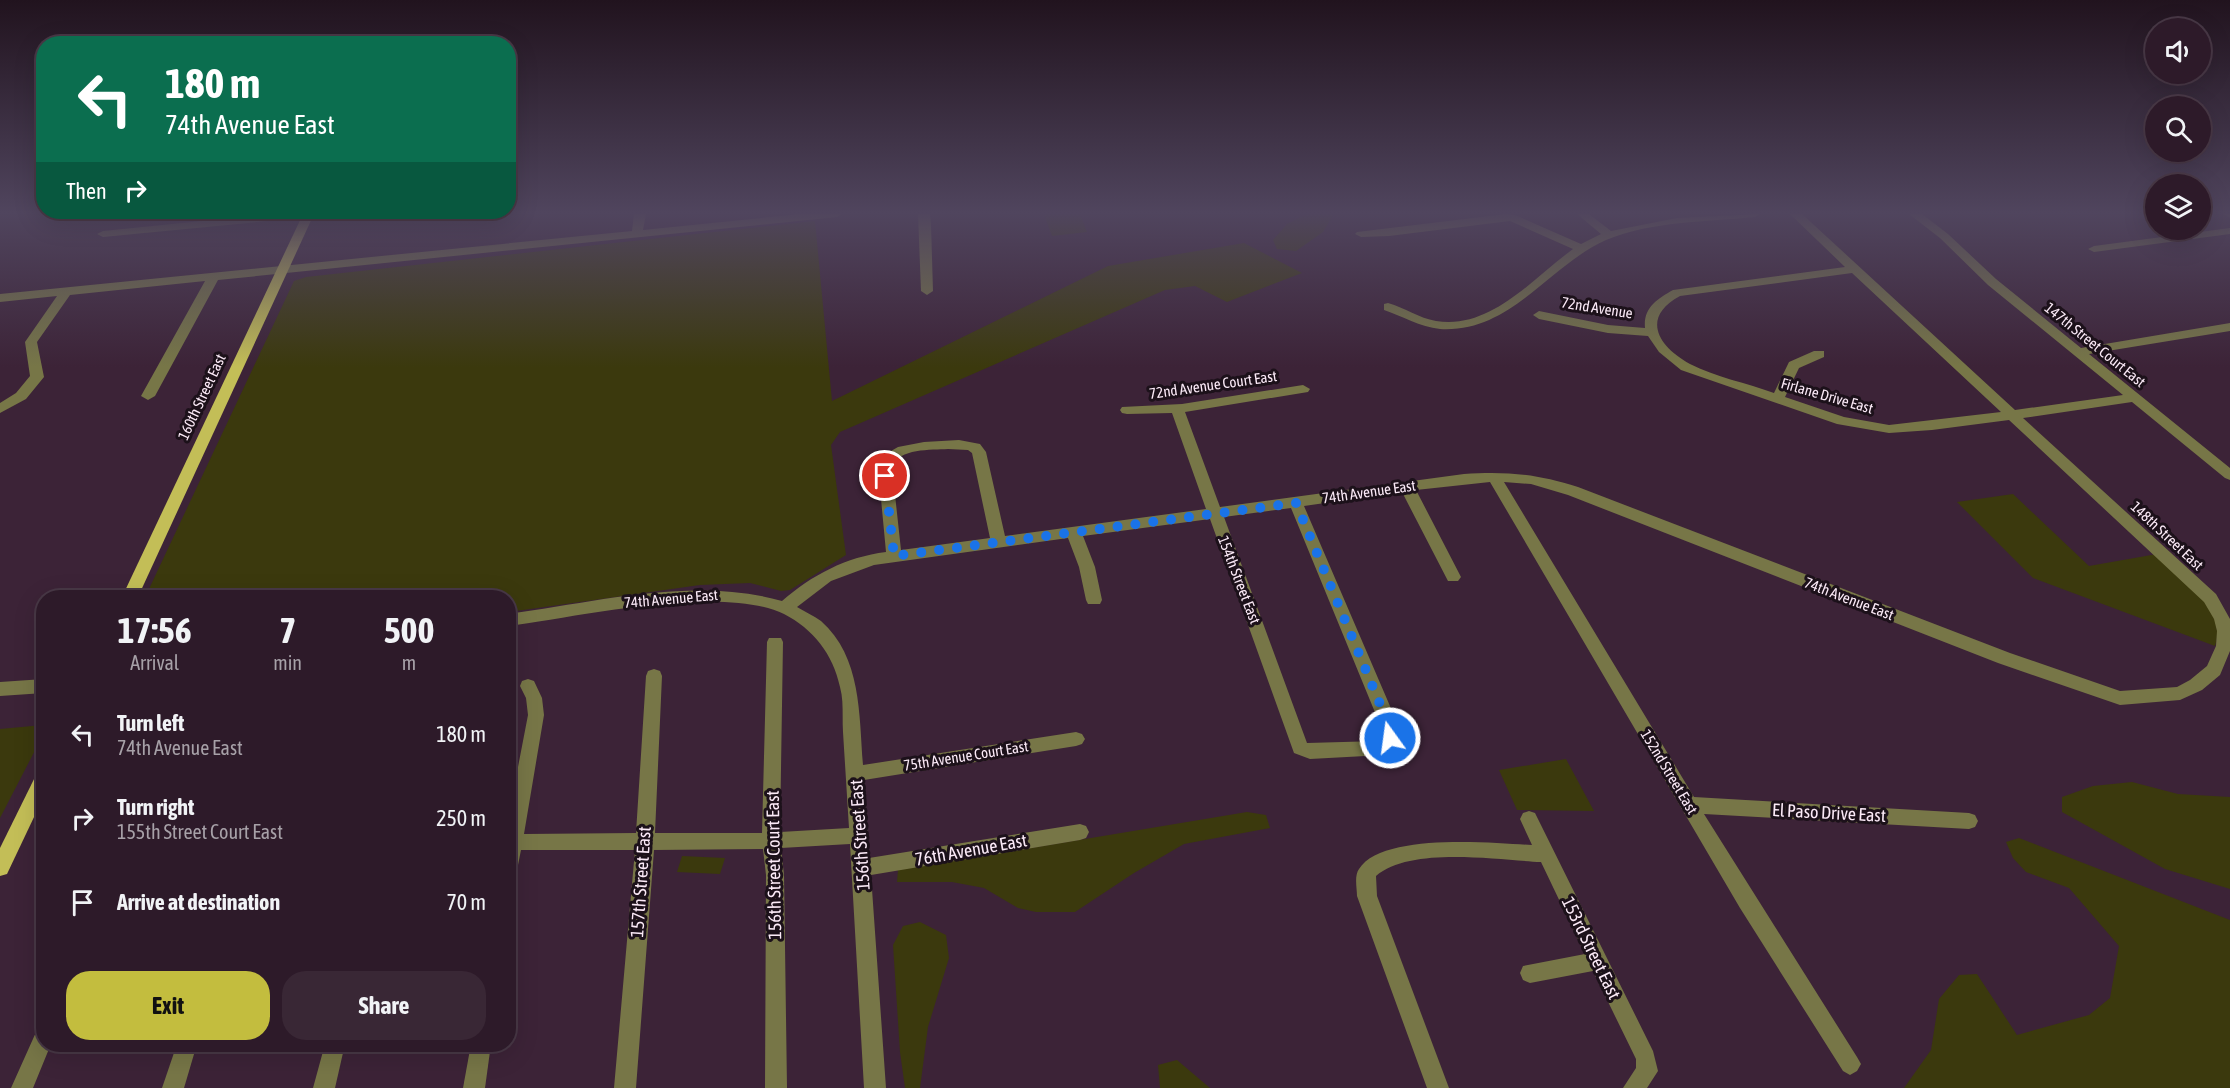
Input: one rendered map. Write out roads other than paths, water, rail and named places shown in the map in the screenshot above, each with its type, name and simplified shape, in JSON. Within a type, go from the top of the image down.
[{"type":"main road","name":"160th Street East","points":[[133,590],[285,265]]},
{"type":"main road","points":[[0,868],[36,793]]},
{"type":"street","points":[[0,298],[326,265]]},
{"type":"street","points":[[926,265],[927,291]]},
{"type":"street","points":[[1388,307],[1440,325],[1473,321],[1516,302],[1559,265]]},
{"type":"street","name":"148th Street East","points":[[1850,265],[2204,592],[2222,619],[2224,646],[2219,663],[2206,678],[2180,693],[2140,698]]},
{"type":"street","name":"147th Street Court East","points":[[1974,265],[2133,398],[2230,475]]},
{"type":"street","points":[[1652,335],[1651,316],[1655,307],[1677,293],[1855,269]]},
{"type":"street","points":[[148,396],[214,276]]},
{"type":"street","points":[[0,409],[21,396],[37,377],[31,342],[66,291]]},
{"type":"street","name":"72nd Avenue","points":[[1539,315],[1652,335]]},
{"type":"street","points":[[2077,352],[2132,344],[2181,333],[2230,327]]},
{"type":"street","name":"Firlane Drive East","points":[[1652,335],[1668,355],[1686,367],[1849,422],[1888,429],[1932,426],[2133,398]]},
{"type":"street","points":[[1777,399],[1794,365],[1819,354]]},
{"type":"street","name":"72nd Avenue Court East","points":[[1127,410],[1177,408],[1303,389]]},
{"type":"street","name":"154th Street East","points":[[1177,408],[1214,514],[1303,751],[1384,748],[1390,738],[1390,727],[1296,503]]},
{"type":"street","points":[[894,556],[885,467],[890,456],[899,451],[959,444],[977,449],[999,543]]},
{"type":"street","name":"74th Avenue East","points":[[516,619],[696,594],[748,597],[785,608],[811,585],[837,570],[863,561],[1406,486],[1493,476],[1526,477],[1543,480],[2004,658],[2120,698],[2140,698]]},
{"type":"street","name":"152nd Street East","points":[[1493,476],[1689,805],[1850,1064]]},
{"type":"street","points":[[1406,486],[1453,578]]},
{"type":"street","points":[[1074,533],[1087,567],[1094,600]]},
{"type":"street","name":"156th Street East","points":[[785,608],[821,632],[841,660],[849,687],[875,1088]]},
{"type":"street","name":"156th Street Court East","points":[[775,642],[771,841],[775,875],[776,1088]]},
{"type":"street","name":"157th Street East","points":[[625,1088],[645,842],[654,676]]},
{"type":"street","points":[[516,817],[536,715],[534,698],[528,686]]},
{"type":"street","points":[[0,689],[36,687]]},
{"type":"street","name":"75th Avenue Court East","points":[[856,774],[1076,739]]},
{"type":"street","name":"El Paso Drive East","points":[[1689,805],[1970,820]]},
{"type":"street","name":"153rd Street East","points":[[1529,819],[1646,1058],[1647,1071],[1639,1083]]},
{"type":"street","name":"76th Avenue East","points":[[862,868],[1080,832]]},
{"type":"street","points":[[516,842],[771,841],[860,835]]},
{"type":"street","points":[[1438,1088],[1367,896],[1366,873],[1377,861],[1396,854],[1411,852],[1545,854]]},
{"type":"street","points":[[1530,973],[1597,961]]},
{"type":"street","points":[[22,1088],[38,1052]]},
{"type":"street","points":[[173,1088],[184,1052]]},
{"type":"street","points":[[324,1088],[333,1052]]},
{"type":"street","points":[[474,1088],[480,1052]]}]
